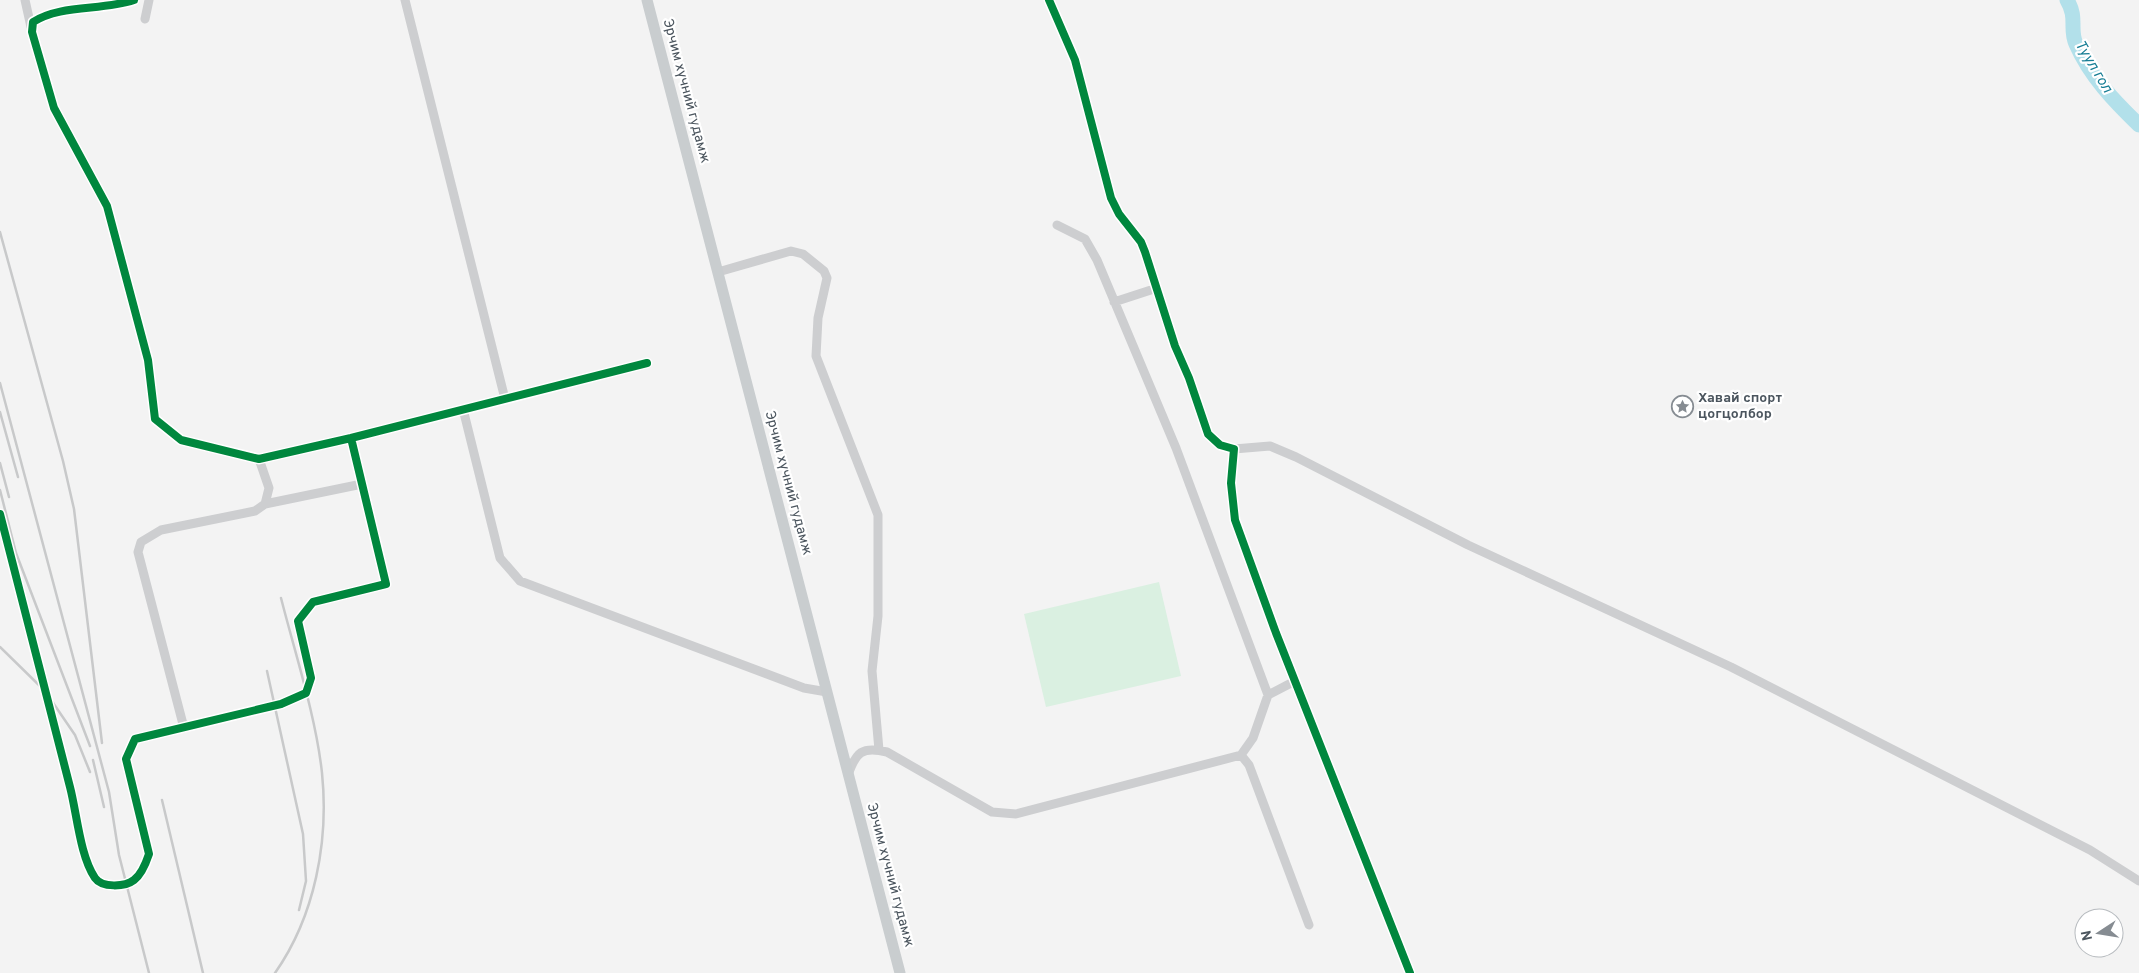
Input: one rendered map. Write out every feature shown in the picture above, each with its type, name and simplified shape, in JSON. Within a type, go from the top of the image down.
[{"type":"main road","name":"Эрчим хүчний гудамж","points":[[647,0],[900,973]]},
{"type":"street","points":[[25,0],[32,32],[54,108],[107,206],[148,360],[155,419],[181,440],[259,459],[351,438],[647,363]]},
{"type":"street","points":[[32,32],[33,22],[45,14],[105,7],[134,0]]},
{"type":"street","points":[[145,18],[149,0]]},
{"type":"street","points":[[406,0],[504,399]]},
{"type":"street","points":[[1050,0],[1075,60],[1112,198],[1128,229],[1141,242],[1175,346],[1189,378],[1208,434],[1220,445],[1234,449],[1270,446],[1296,457],[1468,545],[1730,667],[2090,850],[2139,881]]},
{"type":"street","points":[[848,776],[858,754],[867,750],[879,750],[904,760],[992,812],[1016,814],[1241,756],[1253,738],[1268,695],[1176,448],[1085,239],[1056,225]]},
{"type":"street","points":[[718,272],[791,251],[803,254],[824,271],[827,278],[818,318],[816,356],[878,515],[878,616],[872,671],[879,750]]},
{"type":"street","points":[[1114,302],[1157,288]]},
{"type":"street","points":[[463,410],[500,558],[520,581],[804,688],[827,692]]},
{"type":"street","points":[[0,514],[71,789],[89,867],[97,881],[109,885],[126,884],[134,880],[144,867],[149,854],[126,759],[135,739],[282,704],[306,693],[311,678],[298,621],[313,602],[386,584],[351,438]]},
{"type":"street","points":[[1234,449],[1231,483],[1235,520],[1276,633],[1410,973]]},
{"type":"street","points":[[259,459],[269,488],[265,504]]},
{"type":"street","points":[[184,728],[138,552],[141,542],[161,530],[255,511],[265,504],[362,484]]},
{"type":"street","points":[[1268,695],[1295,681]]},
{"type":"street","points":[[1241,756],[1249,765],[1309,925]]},
{"type":"green space","points":[[1159,582],[1181,676],[1046,707],[1024,614]]},
{"type":"waterway","name":"Туул гол","points":[[2067,0],[2072,12],[2074,39],[2088,67],[2103,88],[2139,125]]},
{"type":"railway","points":[[0,232],[63,461],[74,509],[102,743]]},
{"type":"railway","points":[[0,383],[109,792],[119,855],[149,973]]},
{"type":"railway","points":[[0,412],[18,477]]},
{"type":"railway","points":[[0,463],[9,497]]},
{"type":"railway","points":[[0,490],[16,553],[90,746]]},
{"type":"railway","points":[[275,973],[289,951],[309,903],[321,851],[324,799],[315,730],[281,598]]},
{"type":"railway","points":[[0,647],[45,691],[75,735],[90,772]]},
{"type":"railway","points":[[267,671],[303,834],[306,881],[299,910]]},
{"type":"railway","points":[[93,760],[104,807]]},
{"type":"railway","points":[[162,800],[203,973]]},
{"type":"cycle path","points":[[134,0],[109,6],[69,10],[44,16],[33,22],[32,32],[54,108],[107,206],[148,360],[155,419],[181,440],[259,459],[351,438],[647,363]]},
{"type":"cycle path","points":[[1049,0],[1075,60],[1111,198],[1119,214],[1141,242],[1175,346],[1189,378],[1208,434],[1220,445],[1234,449],[1231,483],[1235,520],[1276,633],[1410,973]]},
{"type":"cycle path","points":[[0,514],[70,787],[86,858],[90,869],[98,881],[108,885],[125,884],[134,880],[139,875],[149,854],[126,759],[135,739],[281,704],[306,693],[311,678],[298,621],[313,602],[386,584],[351,438]]},
{"type":"place","name":"Хавай спорт цогцолбор","points":[[1682,406]]}]
